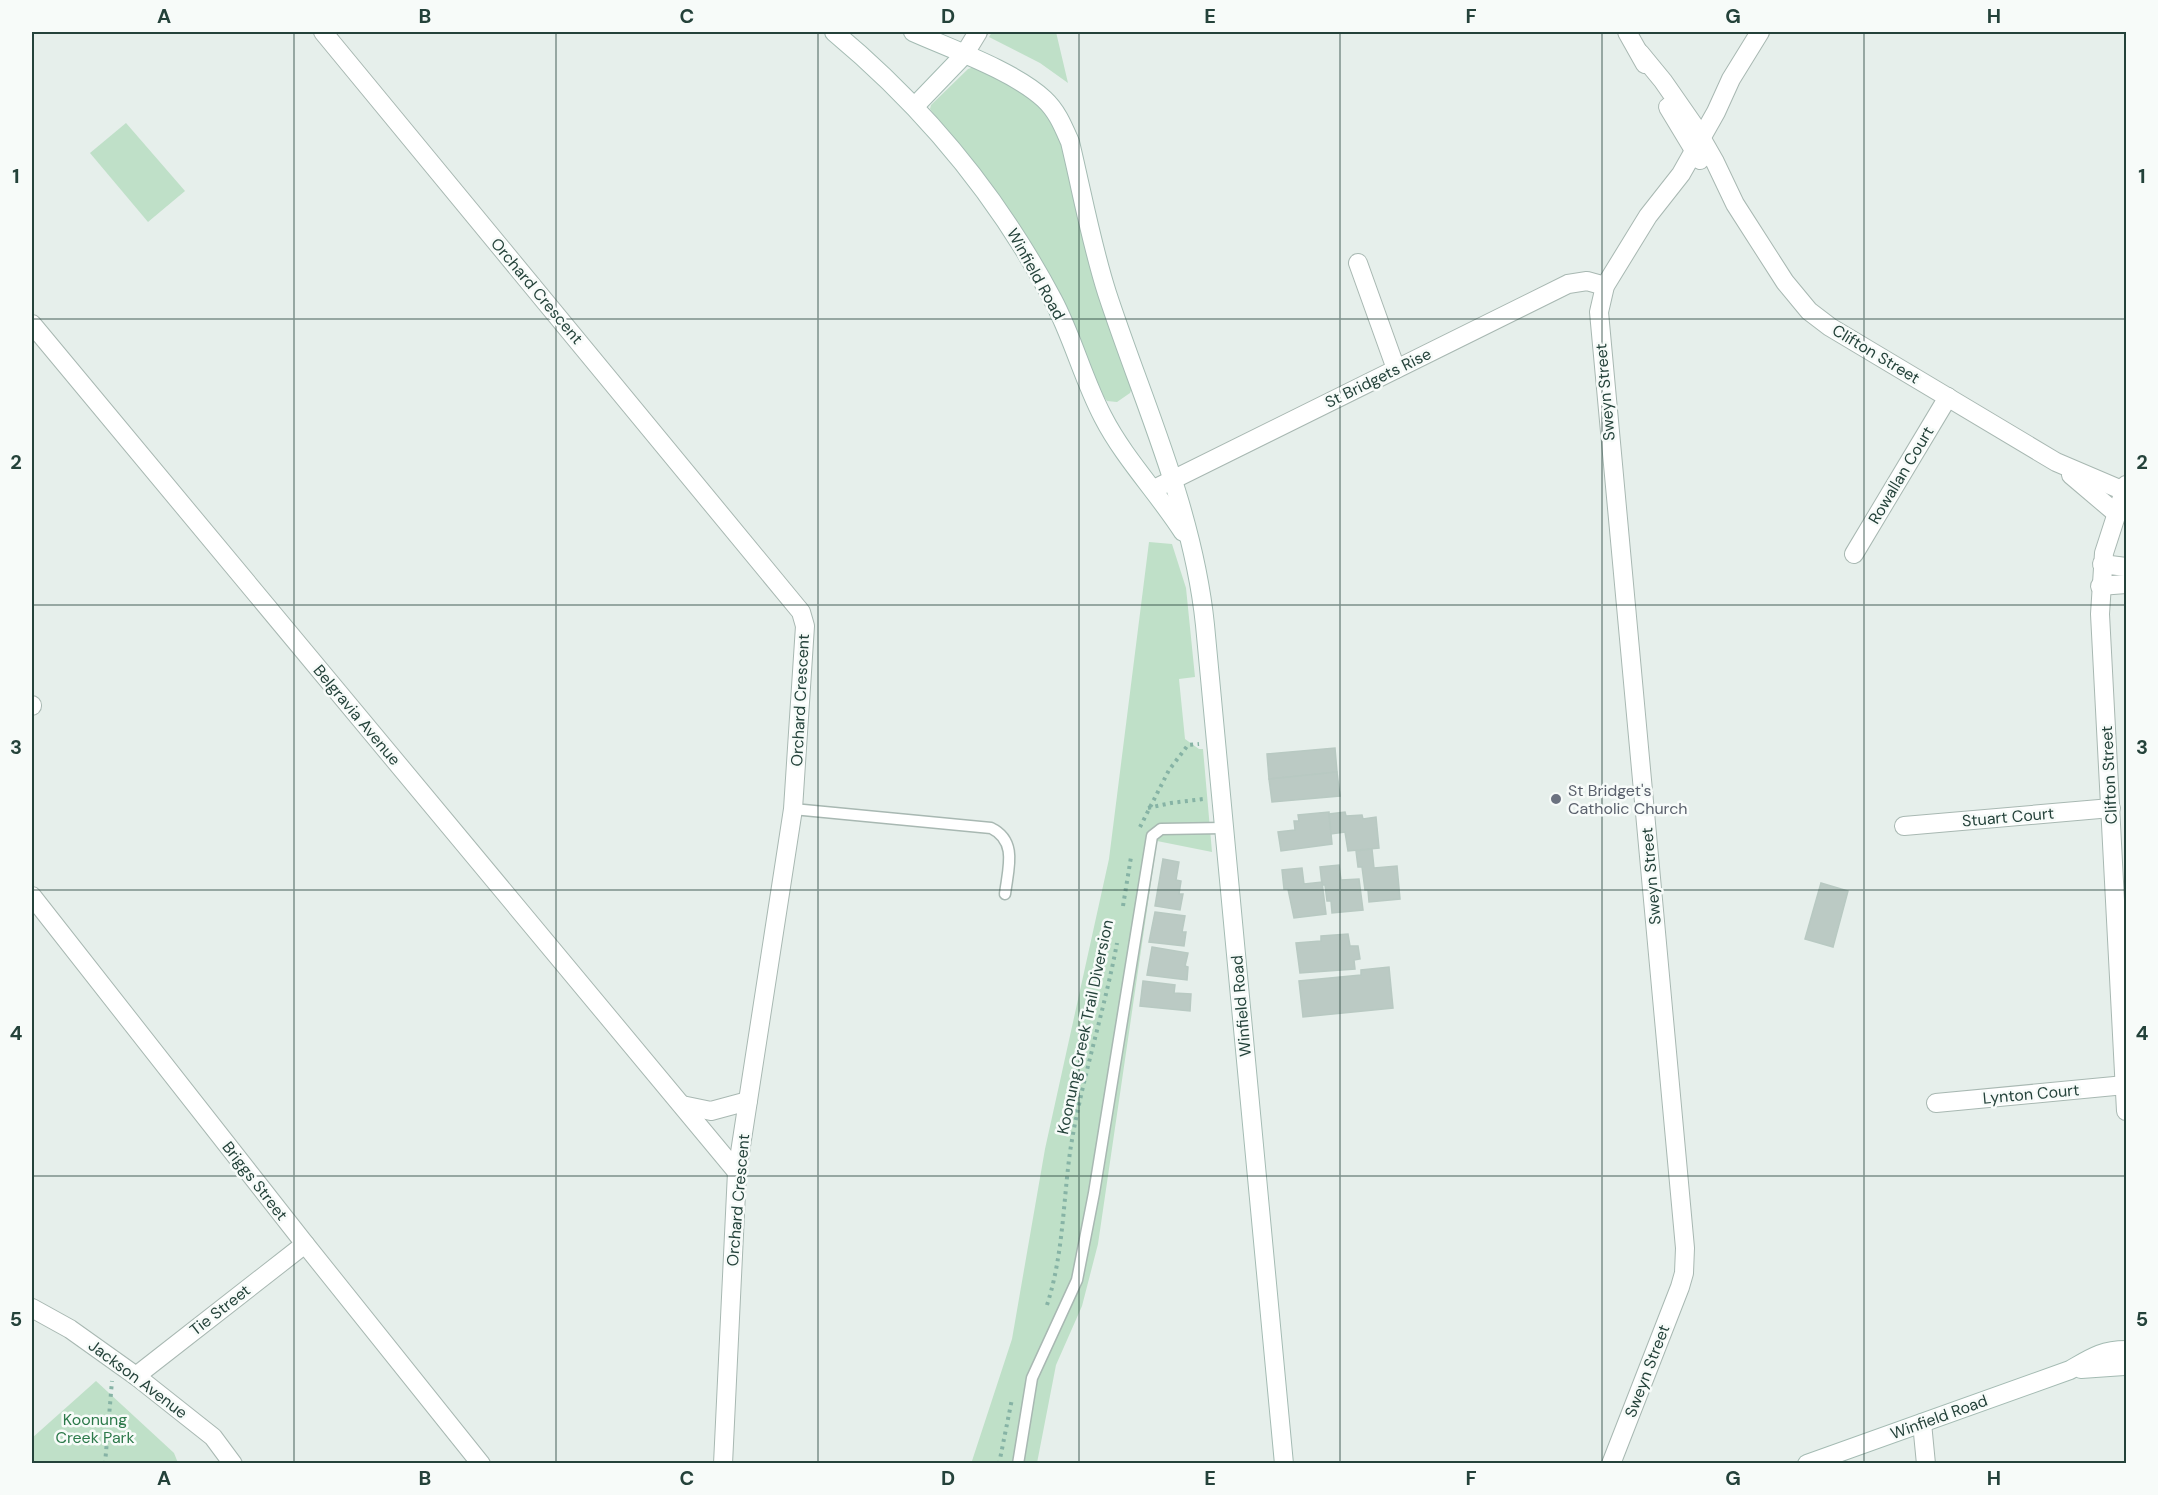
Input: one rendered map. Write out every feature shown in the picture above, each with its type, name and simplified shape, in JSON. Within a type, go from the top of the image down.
[{"type":"street","name":"Orchard Crescent","points":[[323,32],[801,612],[805,626],[793,809],[737,1172],[723,1464]]},
{"type":"street","name":"Winfield Road","points":[[834,32],[860,53],[915,105],[975,176],[1016,236],[1054,302],[1102,416],[1113,435],[1154,489],[1193,549]]},
{"type":"street","name":"Winfield Road","points":[[913,32],[1008,75],[1033,90],[1055,112],[1063,125],[1070,142],[1096,257],[1174,479],[1193,549],[1202,594],[1284,1464]]},
{"type":"street","points":[[915,105],[964,55],[978,32]]},
{"type":"street","name":"Clifton Street","points":[[1627,32],[1659,91],[1695,139],[1711,176],[1735,204],[1785,282],[1809,311],[1830,327],[2056,462],[2116,514]]},
{"type":"street","name":"Sweyn Street","points":[[1611,1464],[1680,1287],[1684,1273],[1685,1248],[1600,329],[1600,306],[1605,286],[1648,216],[1665,178],[1695,139],[1708,105],[1731,79],[1760,32]]},
{"type":"street","points":[[1358,263],[1396,369]]},
{"type":"street","name":"St Bridgets Rise","points":[[1154,489],[1568,284],[1587,281],[1605,286]]},
{"type":"street","name":"Belgravia Avenue","points":[[32,324],[737,1172]]},
{"type":"street","name":"Rowallan Court","points":[[1854,554],[1948,397]]},
{"type":"street","name":"Clifton Street","points":[[2056,462],[2126,488],[2102,564],[2100,614],[2127,1111]]},
{"type":"street","points":[[2102,564],[2127,567]]},
{"type":"street","points":[[2100,586],[2127,584]]},
{"type":"street","name":"Stuart Court","points":[[1904,826],[2110,808]]},
{"type":"street","name":"Briggs Street","points":[[32,896],[481,1464]]},
{"type":"street","name":"Lynton Court","points":[[1936,1103],[2125,1085]]},
{"type":"street","points":[[682,1106],[711,1111],[748,1101]]},
{"type":"street","name":"Tie Street","points":[[136,1376],[305,1244]]},
{"type":"street","name":"Jackson Avenue","points":[[32,1308],[70,1329],[136,1376],[213,1437],[233,1464]]},
{"type":"street","name":"Winfield Road","points":[[1807,1464],[2070,1370],[2126,1359]]},
{"type":"street","points":[[1922,1423],[1926,1464]]},
{"type":"lane","points":[[793,809],[990,828],[1006,839],[1010,856],[1005,894]]},
{"type":"lane","points":[[1018,1464],[1032,1378],[1077,1280],[1094,1193],[1152,836],[1161,829],[1224,828]]},
{"type":"path","points":[[1138,831],[1169,770],[1188,745],[1216,742]]},
{"type":"path","points":[[1148,809],[1171,803],[1221,796]]},
{"type":"path","name":"Koonung Creek Trail Diversion","points":[[1123,914],[1125,886],[1133,849]]},
{"type":"path","name":"Koonung Creek Trail Diversion","points":[[1047,1305],[1057,1269],[1070,1153],[1084,1077],[1107,994],[1119,933]]},
{"type":"path","points":[[105,1464],[114,1360]]},
{"type":"path","points":[[999,1464],[1007,1415],[1014,1390]]},
{"type":"green space","points":[[992,32],[1056,32],[1068,83],[1040,63],[989,37]]},
{"type":"green space","points":[[974,67],[1026,94],[1046,111],[1060,134],[1132,388],[1130,393],[1117,402],[1107,401],[1104,397],[1006,207],[930,109],[931,105],[968,69]]},
{"type":"green space","points":[[126,123],[185,191],[148,222],[90,153]]},
{"type":"green space","points":[[1149,542],[1172,544],[1186,588],[1195,677],[1179,679],[1185,739],[1199,749],[1203,749],[1212,852],[1157,841],[1098,1244],[1082,1306],[1056,1365],[1037,1463],[971,1464],[1012,1339],[1045,1149],[1109,859]]},
{"type":"green space","name":"Koonung Creek Park","points":[[96,1381],[174,1453],[178,1463],[32,1463],[32,1438]]},
{"type":"building","points":[[1335,748],[1337,772],[1269,779],[1267,754]]},
{"type":"building","points":[[1337,772],[1340,796],[1272,802],[1269,779]]},
{"type":"building","points":[[1329,812],[1332,844],[1281,851],[1278,832],[1295,830],[1294,821],[1299,821],[1298,815]]},
{"type":"building","points":[[1345,812],[1346,816],[1362,815],[1363,819],[1376,817],[1379,848],[1348,851],[1345,832],[1331,834],[1329,814]]},
{"type":"building","points":[[1372,849],[1374,868],[1397,866],[1400,899],[1369,902],[1362,867],[1358,867],[1356,851]]},
{"type":"building","points":[[1163,859],[1179,862],[1176,880],[1181,881],[1179,894],[1183,894],[1180,910],[1155,906]]},
{"type":"building","points":[[1339,865],[1341,880],[1359,879],[1363,910],[1332,913],[1331,901],[1327,901],[1325,885],[1322,885],[1320,867]]},
{"type":"building","points":[[1302,868],[1304,884],[1322,882],[1326,914],[1294,918],[1288,889],[1284,889],[1282,870]]},
{"type":"building","points":[[1821,883],[1848,891],[1833,947],[1805,939]]},
{"type":"building","points":[[1155,912],[1185,916],[1182,932],[1186,932],[1184,946],[1149,942]]},
{"type":"building","points":[[1348,934],[1350,946],[1358,946],[1360,959],[1354,960],[1355,969],[1300,973],[1296,943],[1321,941],[1321,936]]},
{"type":"building","points":[[1152,947],[1188,953],[1185,966],[1188,967],[1187,980],[1147,975]]},
{"type":"building","points":[[1389,967],[1393,1008],[1303,1017],[1299,981],[1361,975],[1361,970]]},
{"type":"building","points":[[1143,981],[1175,985],[1174,993],[1191,994],[1190,1011],[1140,1006]]},
{"type":"place","name":"St Bridget's Catholic Church","points":[[1556,799]]}]
